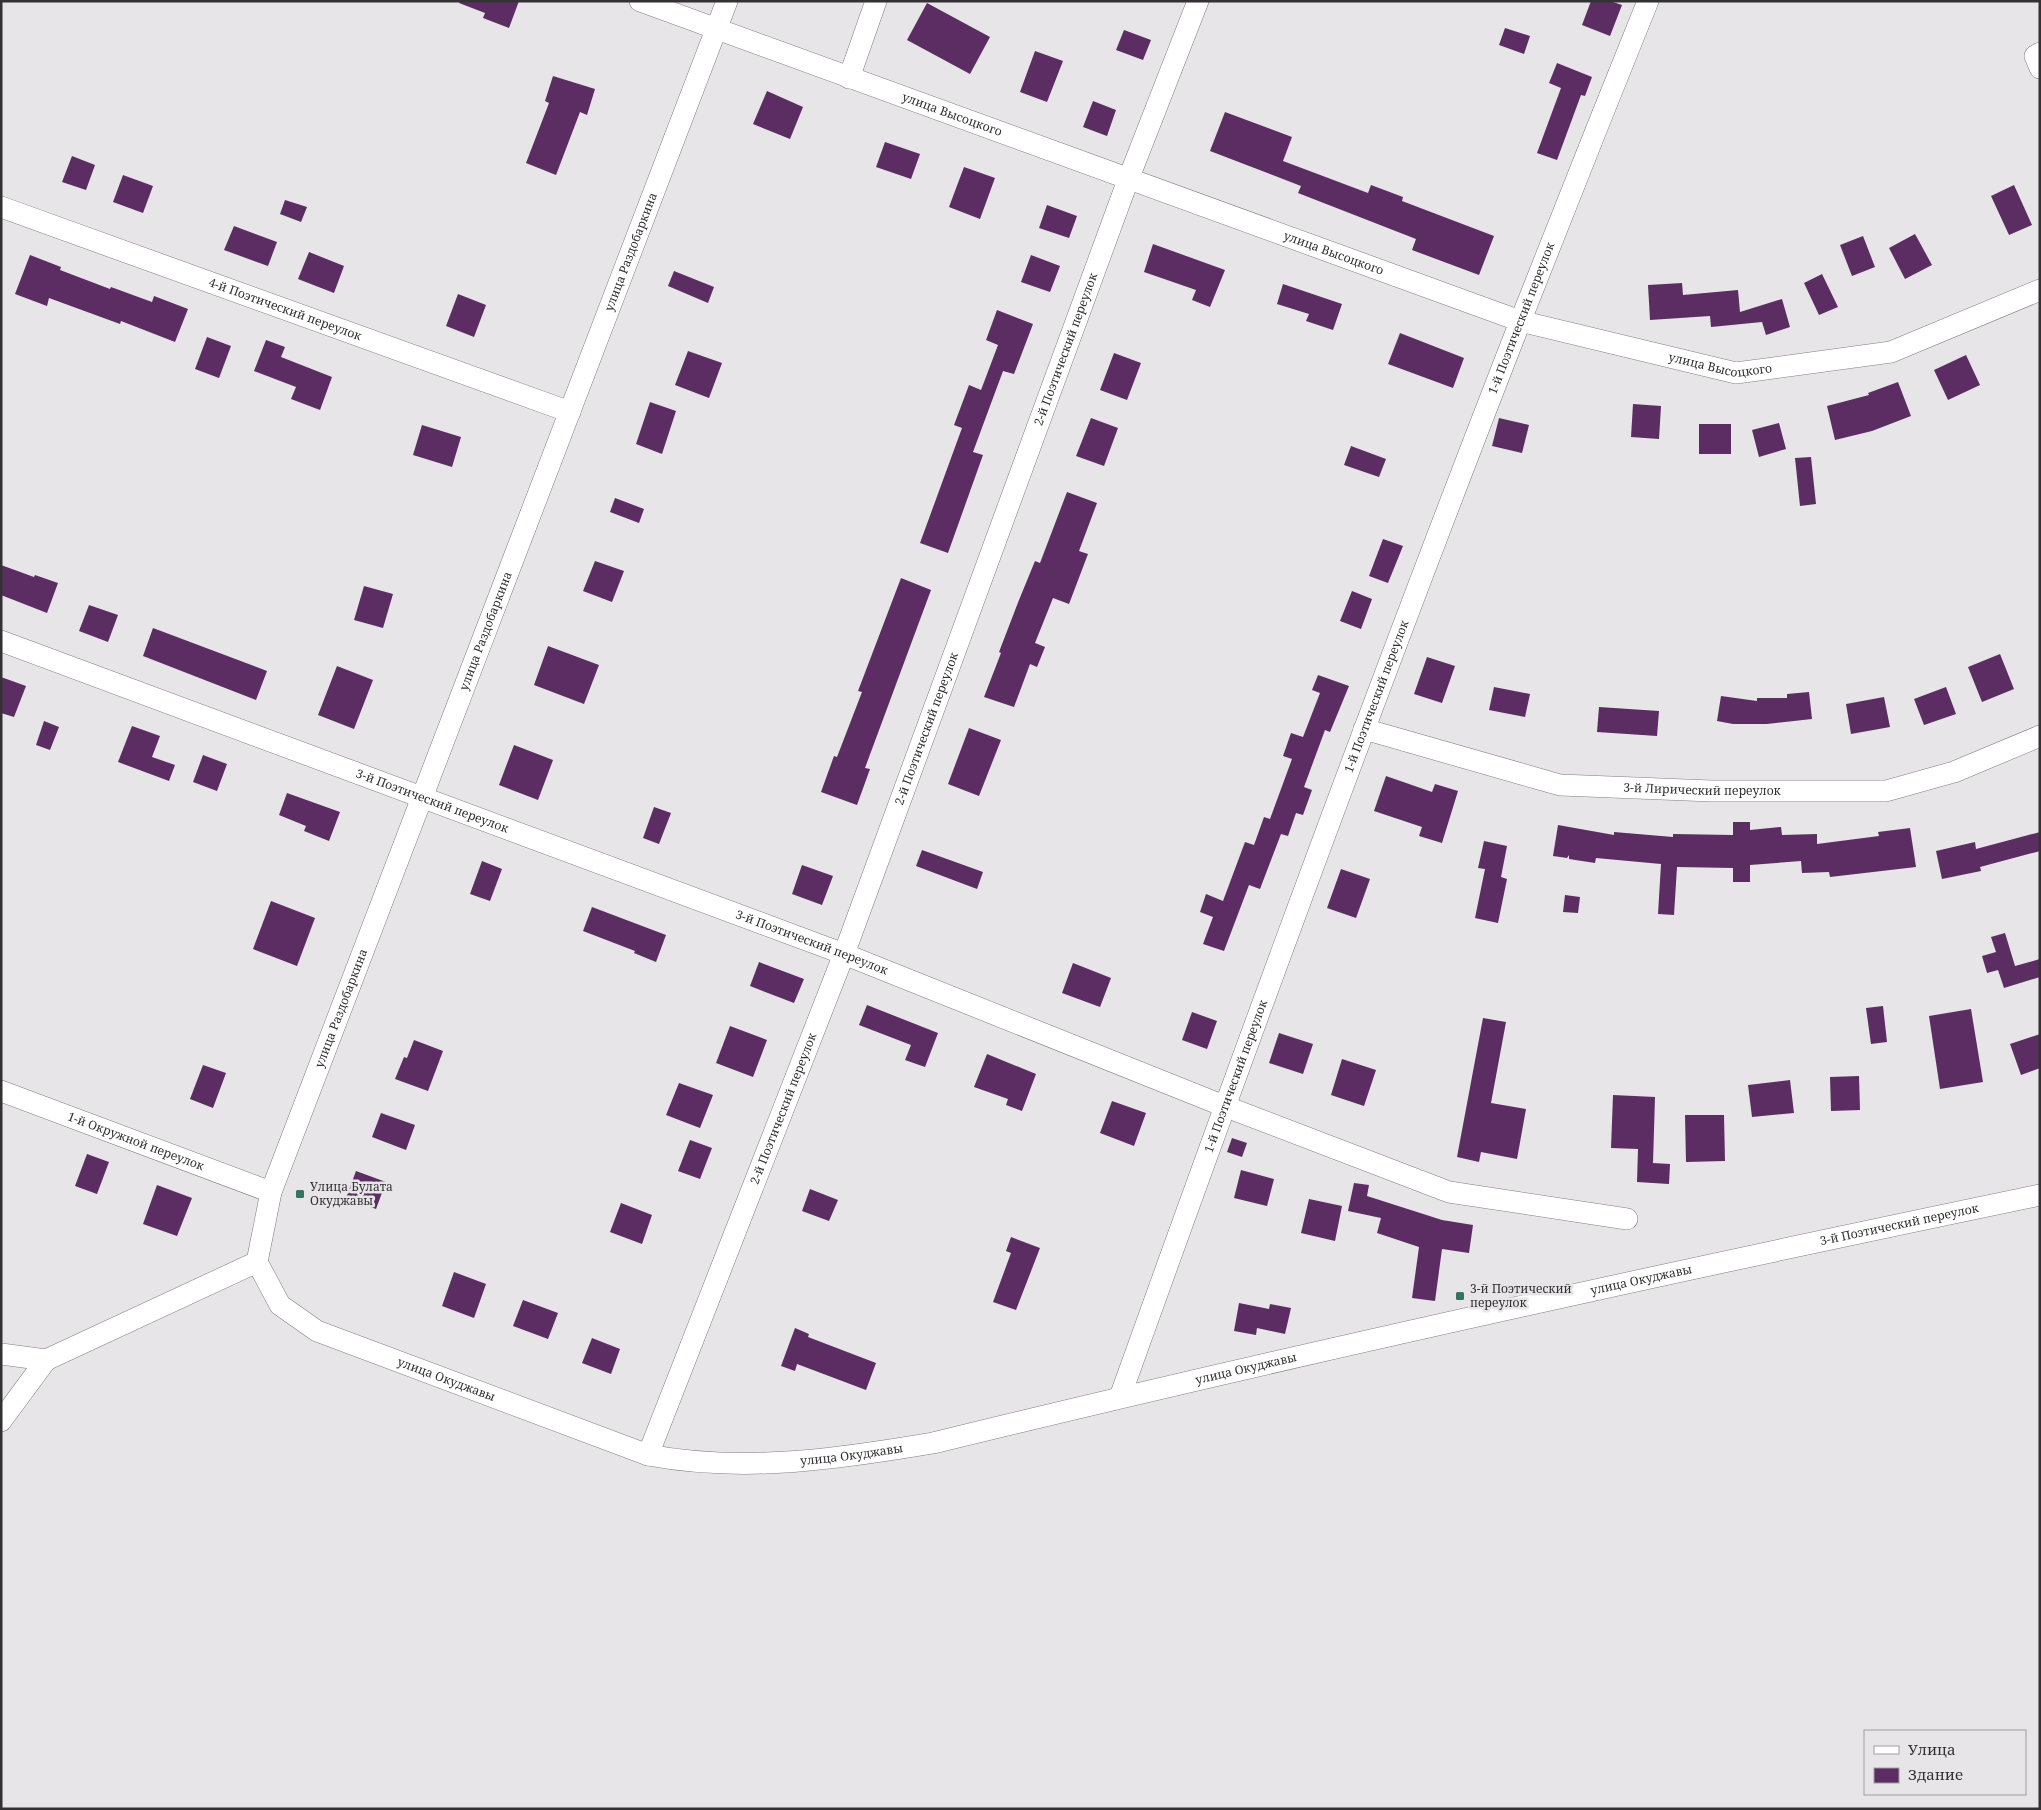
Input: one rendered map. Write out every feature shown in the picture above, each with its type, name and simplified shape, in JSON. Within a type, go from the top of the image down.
[{"type":"street","name":"улица Высоцкого","points":[[640,1],[1520,321],[1736,373],[1891,352],[2040,290]]},
{"type":"street","name":"улица Раздобаркина","points":[[257,1262],[271,1192],[424,798],[727,1]]},
{"type":"street","points":[[849,78],[876,1]]},
{"type":"street","name":"2-й Поэтический переулок","points":[[648,1455],[844,954],[1128,180],[1198,1]]},
{"type":"street","name":"1-й Поэтический переулок","points":[[1120,1397],[1224,1106],[1364,729],[1520,321],[1648,1]]},
{"type":"street","points":[[2040,53],[2035,56],[2040,68]]},
{"type":"street","name":"4-й Поэтический переулок","points":[[1,207],[570,412]]},
{"type":"street","name":"3-й Поэтический переулок","points":[[1,641],[844,954],[1224,1106],[1450,1192],[1627,1219]]},
{"type":"street","name":"3-й Лирический переулок","points":[[1364,729],[1560,785],[1712,791],[1886,791],[1954,772],[2040,736]]},
{"type":"street","name":"1-й Окружной переулок","points":[[1,1091],[271,1192]]},
{"type":"street","name":"3-й Поэтический переулок","points":[[1758,1253],[2040,1195]]},
{"type":"street","name":"улица Окуджавы","points":[[257,1262],[280,1305],[317,1331],[648,1455],[683,1461],[728,1464],[789,1463],[859,1456],[933,1443],[1398,1332],[1758,1253]]},
{"type":"street","points":[[1,1421],[46,1360],[257,1262]]},
{"type":"street","points":[[1,1354],[46,1360]]},
{"type":"building","points":[[460,1],[519,1],[509,28],[483,18],[485,13],[459,3]]},
{"type":"building","points":[[1591,1],[1610,1],[1622,5],[1610,36],[1582,25]]},
{"type":"building","points":[[927,3],[990,37],[970,74],[907,40]]},
{"type":"building","points":[[1505,28],[1530,36],[1524,54],[1499,45]]},
{"type":"building","points":[[1124,30],[1151,40],[1143,60],[1116,50]]},
{"type":"building","points":[[1035,51],[1063,61],[1047,102],[1020,92]]},
{"type":"building","points":[[1557,63],[1592,77],[1585,96],[1581,95],[1557,160],[1537,153],[1561,88],[1549,83]]},
{"type":"building","points":[[553,76],[595,89],[587,115],[580,112],[556,175],[526,163],[549,103],[545,101]]},
{"type":"building","points":[[767,91],[803,107],[790,139],[753,124]]},
{"type":"building","points":[[1093,101],[1116,110],[1107,136],[1083,127]]},
{"type":"building","points":[[1225,112],[1292,137],[1283,161],[1368,193],[1371,185],[1403,197],[1402,201],[1494,236],[1479,275],[1412,250],[1416,239],[1298,193],[1301,186],[1210,151]]},
{"type":"building","points":[[885,142],[920,154],[911,179],[876,167]]},
{"type":"building","points":[[72,156],[95,165],[86,190],[62,182]]},
{"type":"building","points":[[964,167],[995,178],[980,219],[949,207]]},
{"type":"building","points":[[123,175],[153,186],[143,213],[113,202]]},
{"type":"building","points":[[2014,185],[2032,225],[2009,235],[1991,196]]},
{"type":"building","points":[[285,200],[307,207],[301,222],[280,214]]},
{"type":"building","points":[[1047,205],[1077,216],[1069,238],[1039,228]]},
{"type":"building","points":[[234,226],[277,242],[268,266],[224,250]]},
{"type":"building","points":[[1915,234],[1932,265],[1905,279],[1889,248]]},
{"type":"building","points":[[1863,236],[1875,267],[1852,276],[1840,245]]},
{"type":"building","points":[[1153,244],[1225,270],[1210,307],[1192,300],[1196,290],[1144,272]]},
{"type":"building","points":[[309,252],[344,266],[334,293],[298,279]]},
{"type":"building","points":[[30,255],[61,267],[60,270],[110,289],[111,287],[152,302],[154,296],[188,309],[175,342],[121,321],[120,324],[49,298],[47,306],[15,294]]},
{"type":"building","points":[[1031,255],[1060,266],[1050,292],[1021,282]]},
{"type":"building","points":[[674,271],[714,287],[708,303],[668,286]]},
{"type":"building","points":[[1822,274],[1838,307],[1819,315],[1804,283]]},
{"type":"building","points":[[1682,283],[1683,295],[1738,290],[1740,312],[1782,299],[1790,327],[1766,335],[1762,322],[1711,327],[1710,316],[1650,320],[1648,285]]},
{"type":"building","points":[[1283,284],[1342,304],[1333,330],[1306,321],[1309,314],[1277,304]]},
{"type":"building","points":[[458,294],[486,305],[474,337],[446,326]]},
{"type":"building","points":[[997,310],[1033,324],[1014,374],[1003,371],[973,452],[983,455],[948,553],[920,543],[962,428],[954,425],[969,385],[981,390],[998,345],[986,340]]},
{"type":"building","points":[[1400,333],[1464,358],[1453,388],[1388,364]]},
{"type":"building","points":[[207,337],[231,346],[219,378],[195,369]]},
{"type":"building","points":[[266,340],[285,347],[281,357],[332,377],[320,410],[291,399],[296,387],[254,371]]},
{"type":"building","points":[[688,351],[722,363],[709,398],[675,385]]},
{"type":"building","points":[[1114,353],[1141,363],[1127,400],[1100,390]]},
{"type":"building","points":[[1966,355],[1980,385],[1948,400],[1934,370]]},
{"type":"building","points":[[1898,382],[1911,416],[1872,431],[1835,440],[1827,406],[1869,395],[1868,393]]},
{"type":"building","points":[[650,402],[676,411],[662,454],[636,444]]},
{"type":"building","points":[[1633,404],[1661,406],[1659,439],[1631,437]]},
{"type":"building","points":[[1091,418],[1118,428],[1104,466],[1076,456]]},
{"type":"building","points":[[1499,418],[1529,425],[1522,453],[1492,446]]},
{"type":"building","points":[[1779,423],[1786,449],[1759,457],[1752,430]]},
{"type":"building","points":[[1699,424],[1731,424],[1731,454],[1699,454]]},
{"type":"building","points":[[422,425],[461,437],[452,467],[413,455]]},
{"type":"building","points":[[1351,446],[1386,459],[1379,477],[1344,465]]},
{"type":"building","points":[[1811,457],[1816,504],[1800,506],[1795,458]]},
{"type":"building","points":[[1067,492],[1097,503],[1079,551],[1088,554],[1069,604],[1053,598],[1035,643],[1045,647],[1037,667],[1030,664],[1014,707],[984,697],[1019,600],[1035,561],[1040,563]]},
{"type":"building","points":[[615,498],[644,509],[639,523],[610,512]]},
{"type":"building","points":[[1383,539],[1403,546],[1388,583],[1369,576]]},
{"type":"building","points":[[595,561],[624,571],[612,602],[583,591]]},
{"type":"building","points":[[1,565],[34,577],[35,575],[58,583],[47,613],[1,595]]},
{"type":"building","points":[[901,578],[931,590],[865,768],[870,769],[857,805],[821,792],[834,756],[837,757],[862,692],[858,691]]},
{"type":"building","points":[[364,586],[393,594],[383,628],[354,620]]},
{"type":"building","points":[[1352,591],[1372,599],[1361,629],[1340,621]]},
{"type":"building","points":[[89,605],[118,615],[108,642],[79,631]]},
{"type":"building","points":[[153,628],[267,671],[256,700],[143,656]]},
{"type":"building","points":[[548,646],[599,665],[584,704],[534,685]]},
{"type":"building","points":[[2000,654],[2014,689],[1982,702],[1968,667]]},
{"type":"building","points":[[1427,657],[1455,666],[1442,703],[1414,694]]},
{"type":"building","points":[[337,666],[373,680],[354,729],[318,715]]},
{"type":"building","points":[[1318,675],[1349,686],[1330,732],[1325,730],[1304,787],[1312,790],[1303,815],[1296,813],[1288,836],[1281,834],[1260,889],[1249,885],[1224,951],[1203,944],[1213,917],[1200,912],[1206,894],[1223,901],[1245,842],[1254,845],[1264,817],[1270,819],[1292,759],[1283,756],[1291,733],[1303,737],[1320,693],[1312,690]]},
{"type":"building","points":[[1,677],[26,686],[14,717],[1,713]]},
{"type":"building","points":[[1494,687],[1530,694],[1525,717],[1489,710]]},
{"type":"building","points":[[1946,687],[1956,714],[1924,725],[1914,699]]},
{"type":"building","points":[[1809,692],[1812,719],[1767,724],[1733,724],[1717,721],[1721,696],[1757,701],[1757,698],[1787,698],[1787,694]]},
{"type":"building","points":[[1884,697],[1890,727],[1851,734],[1846,704]]},
{"type":"building","points":[[1599,707],[1659,711],[1657,736],[1597,732]]},
{"type":"building","points":[[44,721],[59,727],[50,750],[36,745]]},
{"type":"building","points":[[132,726],[160,736],[152,757],[175,765],[169,781],[118,762]]},
{"type":"building","points":[[969,728],[1001,740],[979,796],[948,784]]},
{"type":"building","points":[[514,745],[553,760],[538,800],[499,785]]},
{"type":"building","points":[[203,755],[227,764],[217,791],[193,782]]},
{"type":"building","points":[[1386,776],[1432,792],[1435,784],[1458,791],[1442,843],[1419,836],[1422,827],[1374,811]]},
{"type":"building","points":[[287,793],[340,812],[329,841],[304,831],[306,826],[279,815]]},
{"type":"building","points":[[654,807],[671,813],[659,844],[643,838]]},
{"type":"building","points":[[1733,822],[1750,822],[1750,830],[1781,827],[1782,835],[1817,834],[1817,844],[1879,836],[1878,832],[1910,828],[1916,867],[1830,877],[1829,872],[1802,873],[1801,861],[1750,865],[1750,882],[1733,882],[1733,868],[1677,867],[1674,915],[1658,914],[1661,864],[1596,858],[1595,863],[1569,859],[1569,855],[1567,858],[1553,856],[1558,825],[1614,835],[1614,832],[1673,837],[1673,834],[1733,835]]},
{"type":"building","points":[[2040,832],[2040,851],[1980,867],[1981,871],[1942,879],[1936,851],[1975,842],[1976,849]]},
{"type":"building","points":[[1484,841],[1507,846],[1501,877],[1507,879],[1498,923],[1475,918],[1485,869],[1478,868]]},
{"type":"building","points":[[922,850],[983,872],[977,889],[916,866]]},
{"type":"building","points":[[482,861],[502,869],[490,901],[470,894]]},
{"type":"building","points":[[802,865],[833,876],[822,905],[792,894]]},
{"type":"building","points":[[1341,869],[1370,879],[1356,918],[1327,908]]},
{"type":"building","points":[[1565,895],[1580,897],[1578,913],[1563,912]]},
{"type":"building","points":[[271,901],[315,918],[297,966],[253,949]]},
{"type":"building","points":[[592,907],[666,935],[656,962],[634,953],[635,951],[583,931]]},
{"type":"building","points":[[2005,933],[2015,966],[2040,959],[2040,977],[2004,988],[1998,970],[1987,973],[1982,956],[1996,952],[1991,937]]},
{"type":"building","points":[[759,962],[804,979],[794,1003],[750,986]]},
{"type":"building","points":[[1073,963],[1111,978],[1100,1007],[1062,993]]},
{"type":"building","points":[[867,1005],[938,1033],[925,1067],[905,1060],[911,1045],[859,1025]]},
{"type":"building","points":[[1883,1006],[1887,1042],[1871,1044],[1866,1008]]},
{"type":"building","points":[[1971,1009],[1983,1082],[1940,1089],[1929,1016]]},
{"type":"building","points":[[1192,1012],[1217,1021],[1207,1049],[1182,1040]]},
{"type":"building","points":[[1483,1018],[1506,1022],[1491,1103],[1526,1109],[1517,1159],[1481,1152],[1479,1162],[1457,1157]]},
{"type":"building","points":[[730,1026],[767,1040],[753,1077],[716,1063]]},
{"type":"building","points":[[1279,1033],[1313,1044],[1303,1074],[1269,1063]]},
{"type":"building","points":[[2040,1034],[2040,1068],[2021,1075],[2010,1044]]},
{"type":"building","points":[[414,1040],[443,1051],[428,1091],[395,1079],[404,1057],[407,1058]]},
{"type":"building","points":[[987,1054],[1036,1074],[1022,1111],[1006,1105],[1008,1099],[974,1087]]},
{"type":"building","points":[[1342,1059],[1376,1070],[1364,1106],[1331,1095]]},
{"type":"building","points":[[203,1065],[226,1073],[213,1108],[190,1099]]},
{"type":"building","points":[[1859,1076],[1860,1110],[1831,1111],[1830,1077]]},
{"type":"building","points":[[1790,1080],[1794,1113],[1752,1117],[1748,1085]]},
{"type":"building","points":[[679,1083],[713,1095],[700,1128],[666,1115]]},
{"type":"building","points":[[1613,1095],[1655,1097],[1653,1163],[1670,1164],[1669,1184],[1637,1182],[1638,1149],[1611,1148]]},
{"type":"building","points":[[1112,1101],[1146,1113],[1134,1146],[1100,1133]]},
{"type":"building","points":[[381,1113],[415,1125],[406,1150],[372,1137]]},
{"type":"building","points":[[1685,1115],[1724,1115],[1725,1161],[1686,1162]]},
{"type":"building","points":[[1232,1138],[1247,1143],[1242,1157],[1227,1152]]},
{"type":"building","points":[[690,1140],[712,1148],[700,1179],[678,1171]]},
{"type":"building","points":[[87,1154],[109,1162],[97,1194],[75,1186]]},
{"type":"building","points":[[1241,1170],[1274,1179],[1267,1206],[1234,1198]]},
{"type":"building","points":[[356,1171],[386,1182],[376,1209],[346,1198]]},
{"type":"building","points":[[1354,1183],[1369,1185],[1367,1196],[1442,1220],[1473,1225],[1469,1253],[1442,1249],[1435,1301],[1412,1298],[1419,1247],[1377,1233],[1381,1218],[1348,1211]]},
{"type":"building","points":[[157,1185],[192,1198],[177,1236],[143,1224]]},
{"type":"building","points":[[810,1189],[838,1200],[829,1221],[802,1211]]},
{"type":"building","points":[[1309,1199],[1342,1206],[1335,1241],[1301,1233]]},
{"type":"building","points":[[621,1203],[652,1215],[642,1244],[610,1232]]},
{"type":"building","points":[[1011,1237],[1040,1248],[1016,1310],[993,1302],[1011,1253],[1006,1251]]},
{"type":"building","points":[[454,1272],[486,1284],[474,1318],[442,1306]]},
{"type":"building","points":[[523,1300],[558,1313],[548,1339],[513,1326]]},
{"type":"building","points":[[1239,1303],[1269,1309],[1270,1304],[1291,1308],[1285,1334],[1257,1328],[1256,1335],[1234,1331]]},
{"type":"building","points":[[795,1328],[809,1334],[808,1337],[876,1363],[866,1390],[797,1364],[795,1371],[781,1366]]},
{"type":"building","points":[[592,1338],[620,1349],[611,1374],[582,1363]]},
{"type":"place","name":"Улица Булата Окуджавы","points":[[300,1194]]},
{"type":"place","name":"3-й Поэтический переулок","points":[[1460,1296]]}]
